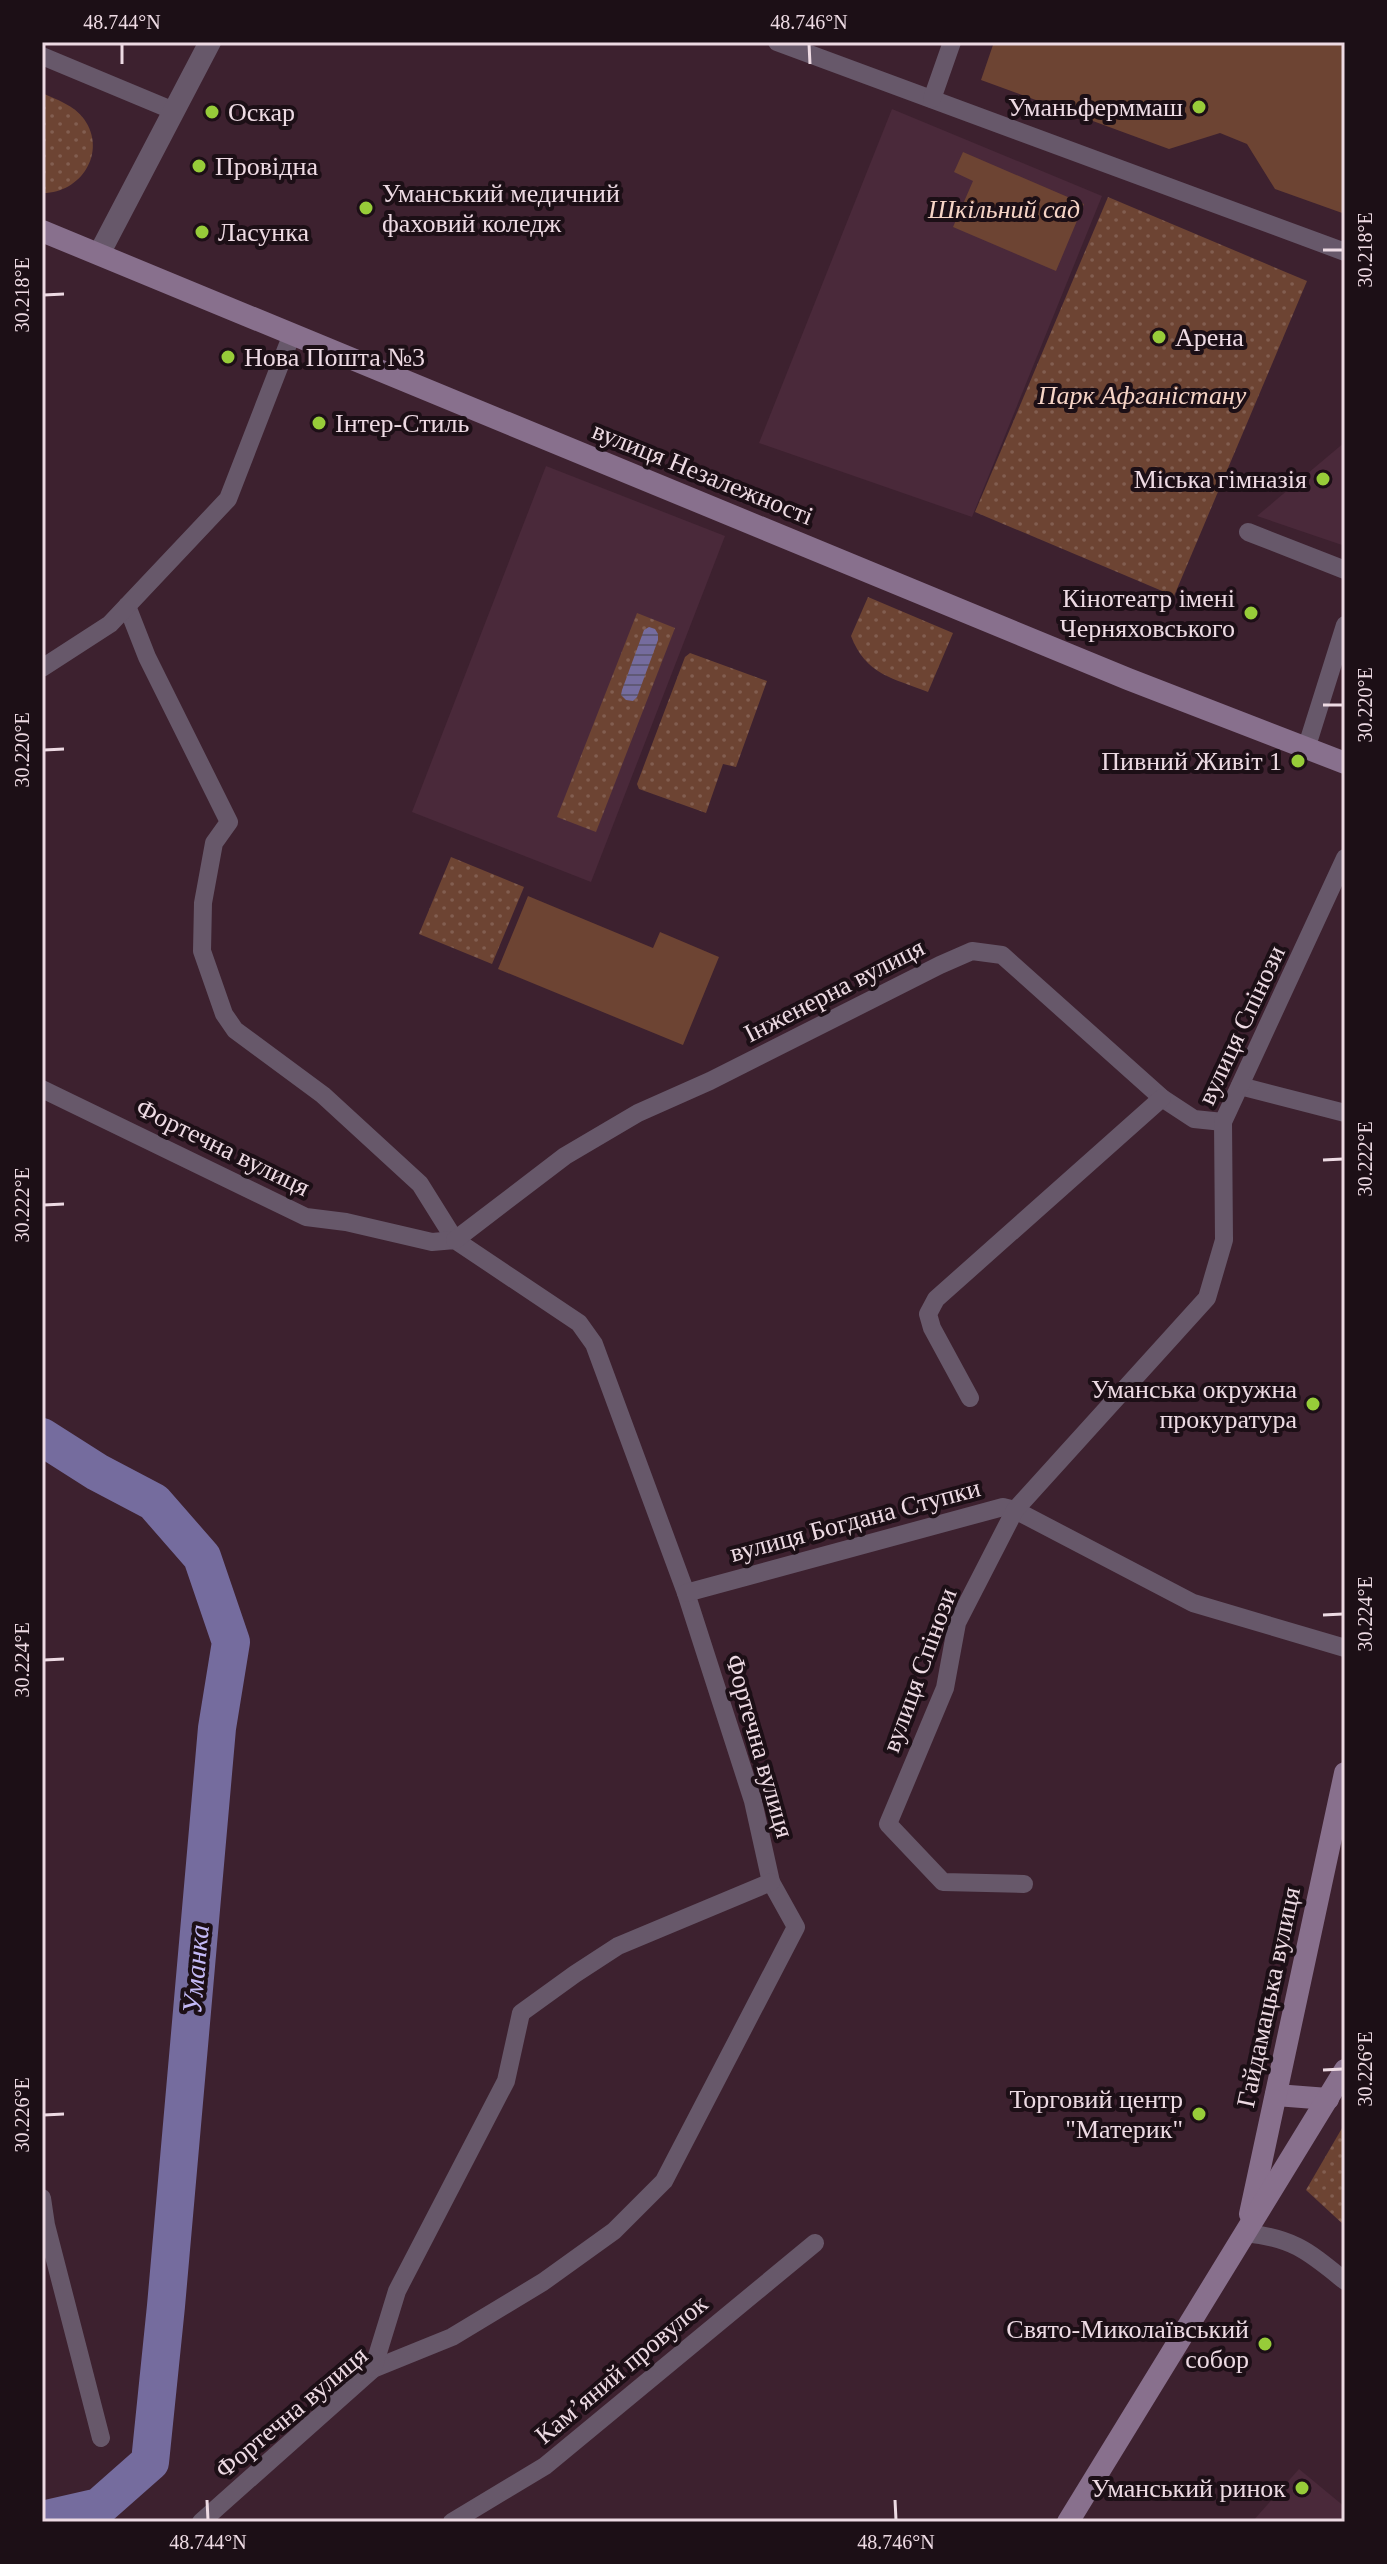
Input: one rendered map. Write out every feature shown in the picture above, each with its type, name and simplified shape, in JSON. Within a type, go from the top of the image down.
[{"type":"main road","name":"вулиця Незалежності","points":[[42,231],[1128,679],[1345,763]]},
{"type":"main road","name":"Гайдамацька вулиця","points":[[1245,2233],[1345,1773]]},
{"type":"main road","points":[[1068,2522],[1345,2070]]},
{"type":"main road","points":[[1276,2095],[1328,2099]]},
{"type":"street","points":[[99,254],[210,42]]},
{"type":"street","points":[[777,42],[1345,252]]},
{"type":"street","points":[[932,99],[952,42]]},
{"type":"street","points":[[42,56],[174,111]]},
{"type":"street","points":[[42,668],[110,624],[228,499],[292,334]]},
{"type":"street","points":[[1248,532],[1345,570]]},
{"type":"street","points":[[127,606],[147,657],[229,822],[214,843],[203,903],[202,951],[224,1014],[235,1030],[323,1095],[420,1184],[455,1240]]},
{"type":"street","points":[[1306,749],[1345,625]]},
{"type":"street","name":"вулиця Спінози","points":[[1024,1884],[943,1882],[888,1824],[945,1688],[957,1623],[1015,1510],[1207,1298],[1224,1240],[1223,1122],[1345,858]]},
{"type":"street","name":"Інженерна вулиця","points":[[455,1240],[565,1156],[638,1113],[710,1081],[972,951],[1002,955],[1162,1098],[1194,1119],[1223,1122]]},
{"type":"street","points":[[1240,1086],[1345,1113]]},
{"type":"street","name":"Фортечна вулиця","points":[[42,1089],[306,1217],[346,1222],[432,1242],[455,1240],[579,1323],[594,1344],[686,1593],[753,1801],[771,1882],[796,1927],[664,2181],[614,2231],[543,2282],[452,2337],[373,2369],[201,2522]]},
{"type":"street","points":[[970,1398],[932,1328],[928,1314],[936,1299],[1162,1098]]},
{"type":"street","name":"вулиця Богдана Ступки","points":[[686,1593],[1003,1507],[1015,1510],[1193,1603],[1345,1648]]},
{"type":"street","points":[[373,2369],[397,2291],[506,2081],[521,2013],[618,1946],[771,1882]]},
{"type":"street","points":[[42,2198],[43,2227],[101,2438]]},
{"type":"street","points":[[1245,2233],[1268,2235],[1305,2249],[1345,2281]]},
{"type":"street","name":"Камʼяний провулок","points":[[452,2522],[545,2466],[815,2243]]},
{"type":"shaded area","points":[[892,109],[1102,196],[972,517],[759,443]]},
{"type":"shaded area","name":"Міська гімназія","points":[[1345,442],[1345,546],[1257,516]]},
{"type":"shaded area","points":[[546,466],[725,536],[591,882],[412,812]]},
{"type":"shaded area","points":[[649,627],[655,629],[658,640],[637,697],[633,701],[626,700],[621,695],[622,690],[644,630]]},
{"type":"shaded area","name":"Уманський ринок","points":[[1299,2469],[1345,2507],[1345,2522],[1252,2522]]},
{"type":"green space","name":"Уманьферммаш","points":[[994,42],[1345,42],[1345,214],[1275,189],[1247,144],[1220,133],[1169,149],[981,80]]},
{"type":"green space","points":[[42,93],[80,114],[91,132],[93,145],[91,158],[78,179],[56,192],[42,193]]},
{"type":"green space","name":"Шкільний сад","points":[[963,152],[1084,204],[1056,271],[953,227],[973,181],[954,172]]},
{"type":"green space","name":"Парк Афганістану","points":[[1108,197],[1307,281],[1174,596],[975,512]]},
{"type":"green space","points":[[868,597],[953,633],[928,692],[882,673],[857,649],[851,636]]},
{"type":"green space","points":[[637,613],[675,628],[596,832],[557,817]]},
{"type":"green space","points":[[690,653],[767,681],[736,767],[723,764],[706,813],[639,789],[637,784],[685,657]]},
{"type":"green space","points":[[451,857],[524,887],[492,964],[419,934]]},
{"type":"green space","points":[[528,896],[653,948],[660,932],[719,957],[683,1045],[498,969]]},
{"type":"green space","points":[[1345,2123],[1345,2226],[1306,2190]]},
{"type":"waterway","name":"Уманка","points":[[42,1437],[97,1472],[154,1502],[202,1557],[231,1642],[217,1728],[150,2462],[99,2507],[42,2520]]},
{"type":"place","name":"Уманьферммаш","points":[[1199,107]]},
{"type":"place","name":"Оскар","points":[[212,112]]},
{"type":"place","name":"Провідна","points":[[199,166]]},
{"type":"place","name":"Уманський медичний фаховий коледж","points":[[366,208]]},
{"type":"place","name":"Ласунка","points":[[202,232]]},
{"type":"place","name":"Арена","points":[[1159,337]]},
{"type":"place","name":"Нова Пошта №3","points":[[228,357]]},
{"type":"place","name":"Інтер-Стиль","points":[[319,423]]},
{"type":"place","name":"Міська гімназія","points":[[1323,479]]},
{"type":"place","name":"Кінотеатр імені Черняховського","points":[[1251,613]]},
{"type":"place","name":"Пивний Живіт 1","points":[[1298,761]]},
{"type":"place","name":"Уманська окружна прокуратура","points":[[1313,1404]]},
{"type":"place","name":"Торговий центр \"Материк\"","points":[[1199,2114]]},
{"type":"place","name":"Свято-Миколаївський собор","points":[[1265,2344]]},
{"type":"place","name":"Уманський ринок","points":[[1302,2488]]}]
